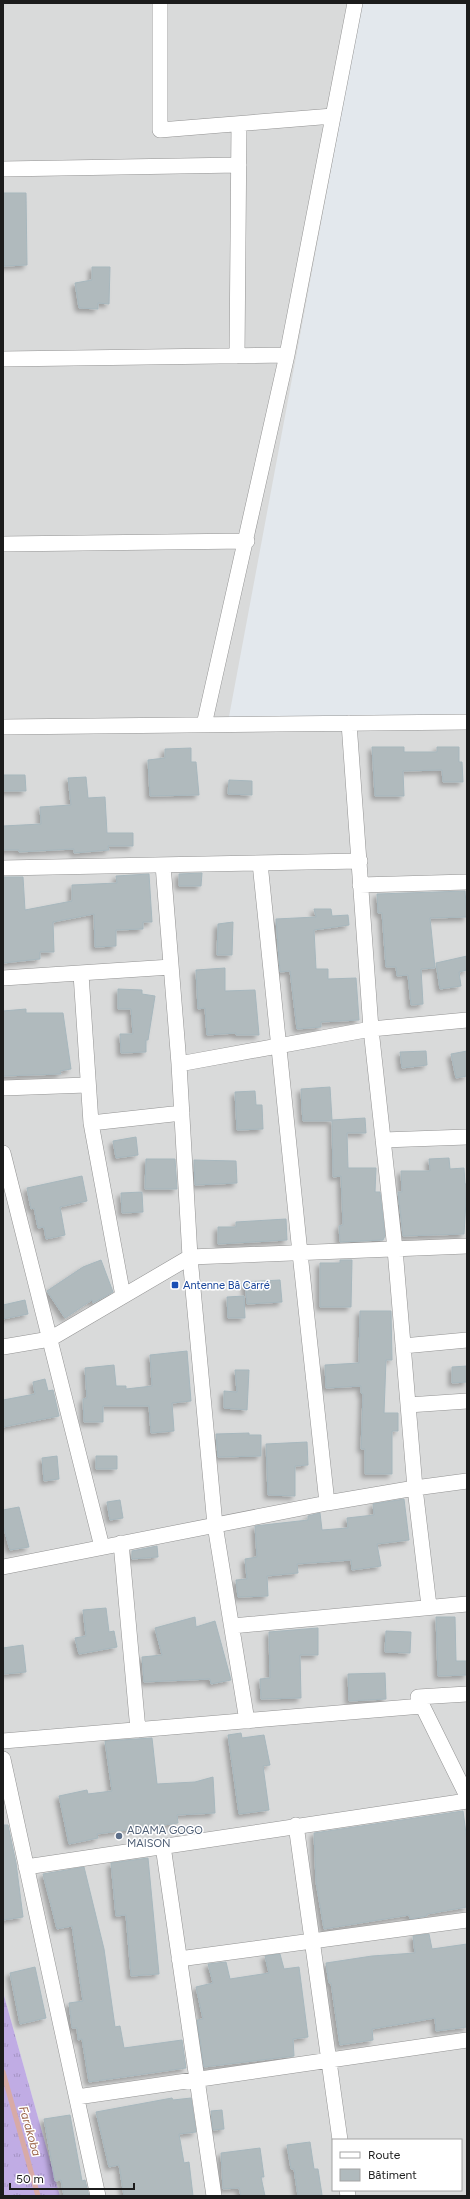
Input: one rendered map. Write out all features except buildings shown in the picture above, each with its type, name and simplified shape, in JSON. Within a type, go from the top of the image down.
[{"type":"street","points":[[160,3],[160,130],[333,116]]},
{"type":"street","points":[[204,725],[247,541],[287,355],[355,3]]},
{"type":"street","points":[[237,356],[239,124]]},
{"type":"street","points":[[3,169],[239,166]]},
{"type":"street","points":[[3,359],[287,355]]},
{"type":"street","points":[[3,544],[247,541]]},
{"type":"street","points":[[3,727],[467,722]]},
{"type":"street","points":[[349,723],[371,1029],[395,1249],[415,1488],[430,1606]]},
{"type":"street","points":[[3,868],[360,861]]},
{"type":"street","points":[[260,862],[327,1503]]},
{"type":"street","points":[[163,864],[179,1064],[190,1257],[215,1525],[247,1721]]},
{"type":"street","points":[[360,885],[467,882]]},
{"type":"street","points":[[3,978],[171,967]]},
{"type":"street","points":[[81,974],[87,1085],[91,1123],[123,1296]]},
{"type":"street","points":[[179,1064],[371,1029],[467,1020]]},
{"type":"street","points":[[3,1088],[87,1085]]},
{"type":"street","points":[[91,1123],[182,1113]]},
{"type":"street","points":[[383,1140],[467,1137]]},
{"type":"street","points":[[3,1153],[7,1189],[50,1338],[102,1547]]},
{"type":"street","points":[[3,1347],[50,1338],[190,1257],[467,1246]]},
{"type":"street","points":[[403,1346],[467,1340]]},
{"type":"street","points":[[408,1405],[467,1401]]},
{"type":"street","points":[[3,1566],[327,1503],[467,1481]]},
{"type":"street","points":[[121,1543],[138,1730]]},
{"type":"street","points":[[232,1626],[430,1606],[467,1604]]},
{"type":"street","points":[[467,1694],[418,1697],[467,1796]]},
{"type":"street","points":[[3,1741],[422,1706]]},
{"type":"street","points":[[3,1759],[98,2196]]},
{"type":"street","points":[[26,1868],[296,1825],[467,1801]]},
{"type":"street","points":[[296,1825],[340,2139]]},
{"type":"street","points":[[163,1846],[214,2196]]},
{"type":"street","points":[[180,1959],[467,1920]]},
{"type":"street","points":[[77,2097],[467,2040]]},
{"type":"shaded area","points":[[3,3],[362,3],[228,722],[467,717],[467,2196],[60,2196],[3,1992]]},
{"type":"green space","points":[[3,1992],[60,2196],[3,2196]]},
{"type":"waterway","name":"Farakoba","points":[[3,2072],[38,2196]]},
{"type":"place","name":"Antenne Bâ Carré","points":[[175,1285]]},
{"type":"place","name":"ADAMA GOGO MAISON","points":[[119,1836]]}]
